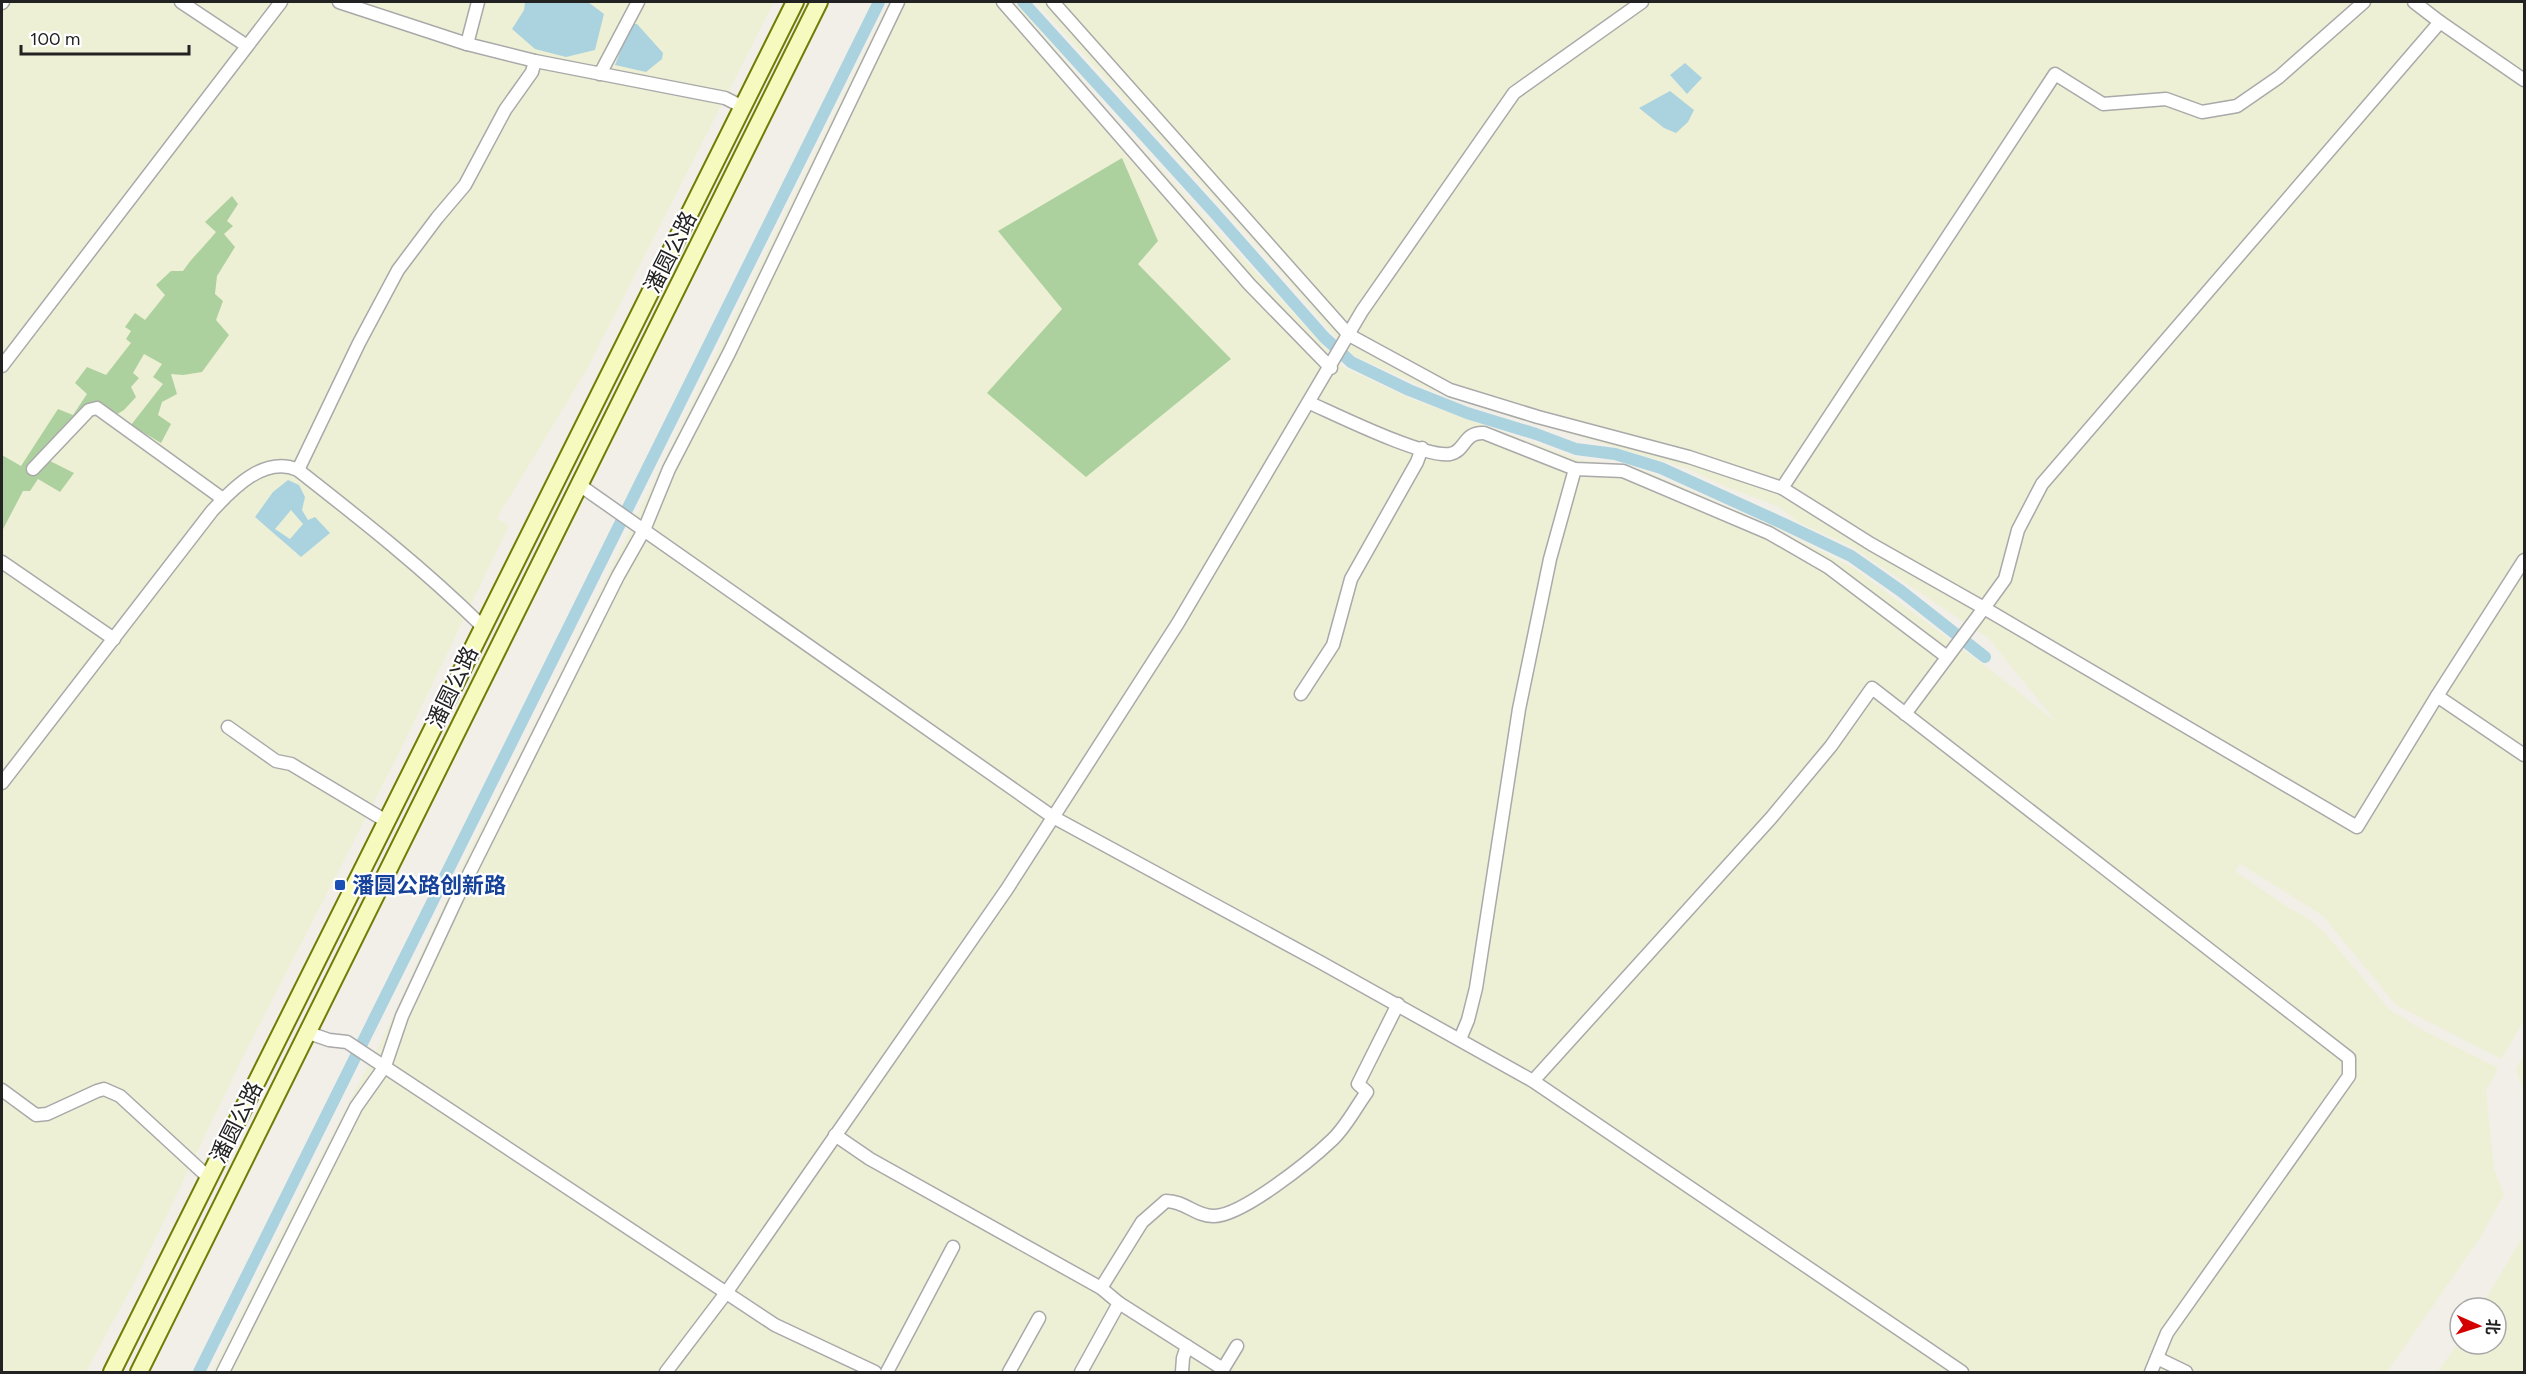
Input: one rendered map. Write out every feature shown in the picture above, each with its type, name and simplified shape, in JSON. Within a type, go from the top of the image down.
[{"type":"main road","name":"潘圆公路","points":[[112,1372],[795,2]]},
{"type":"main road","name":"潘圆公路","points":[[139,1372],[819,2]]},
{"type":"street","points":[[181,2],[247,46]]},
{"type":"street","points":[[2,366],[281,2]]},
{"type":"street","points":[[339,2],[467,44],[535,61],[724,98],[743,107]]},
{"type":"street","points":[[467,44],[478,2]]},
{"type":"street","points":[[600,74],[638,2]]},
{"type":"street","points":[[223,1372],[356,1107],[381,1064],[457,898],[729,353],[898,2]]},
{"type":"street","points":[[1003,2],[1242,276],[1331,367]]},
{"type":"street","points":[[1053,2],[1348,338],[1450,390],[1538,417],[1689,457],[1782,488],[1871,544],[2357,827],[2524,560]]},
{"type":"street","points":[[666,1372],[726,1293],[1006,889],[1178,623],[1310,403],[1362,311],[1514,93],[1642,2]]},
{"type":"street","points":[[1782,488],[2055,74],[2103,104],[2166,99],[2202,112],[2237,106],[2279,77],[2364,2]]},
{"type":"street","points":[[2414,2],[2524,80]]},
{"type":"street","points":[[1905,714],[2005,579],[2018,530],[2042,484],[2440,22]]},
{"type":"street","points":[[298,470],[359,343],[398,270],[465,185],[505,110],[532,72],[535,61]]},
{"type":"street","points":[[1310,403],[1384,436],[1422,448],[1451,454],[1458,450],[1469,436],[1484,433],[1575,469],[1623,471],[1769,532],[1828,567],[1947,657]]},
{"type":"street","points":[[33,469],[89,410],[97,408],[223,498]]},
{"type":"street","points":[[1301,694],[1333,645],[1350,579],[1417,462],[1422,448]]},
{"type":"street","points":[[2,783],[223,498],[247,478],[273,465],[286,465],[298,470],[379,532],[436,580],[482,626]]},
{"type":"street","points":[[1460,1039],[1468,1020],[1476,988],[1529,662],[1550,559],[1575,469]]},
{"type":"street","points":[[578,484],[1053,817],[1398,1004],[1533,1081],[1962,1372]]},
{"type":"street","points":[[2,562],[114,639]]},
{"type":"street","points":[[1533,1081],[1771,818],[1831,746],[1872,688],[2349,1058],[2349,1076],[2167,1333],[2151,1372]]},
{"type":"street","points":[[2437,696],[2524,755]]},
{"type":"street","points":[[228,727],[276,761],[291,764],[386,821]]},
{"type":"street","points":[[1101,1288],[1142,1221],[1166,1201],[1178,1201],[1200,1214],[1214,1216],[1227,1214],[1278,1184],[1334,1139],[1367,1092],[1358,1084],[1398,1004]]},
{"type":"street","points":[[306,1032],[329,1040],[347,1042],[775,1325],[875,1372]]},
{"type":"street","points":[[2,1090],[36,1115],[47,1114],[104,1089],[120,1096],[162,1132],[208,1178]]},
{"type":"street","points":[[835,1135],[870,1159],[1101,1288],[1119,1303],[1223,1369],[1237,1346]]},
{"type":"street","points":[[887,1372],[953,1247]]},
{"type":"street","points":[[1081,1372],[1119,1303]]},
{"type":"street","points":[[1009,1372],[1039,1318]]},
{"type":"street","points":[[1182,1372],[1187,1346]]},
{"type":"street","points":[[2157,1358],[2186,1372]]},
{"type":"green space","points":[[2,2],[774,2],[587,369],[497,518],[509,526],[399,753],[244,1055],[135,1281],[86,1372],[2,1372]]},
{"type":"green space","points":[[889,2],[1015,2],[1123,128],[1343,367],[1412,399],[1578,459],[1643,470],[1770,525],[1854,568],[2057,723],[1988,638],[1850,546],[1798,522],[1777,506],[1726,487],[1686,468],[1437,393],[1350,354],[1280,271],[1036,2],[2524,2],[2524,1021],[2501,1059],[2396,1005],[2322,915],[2240,864],[2235,871],[2289,908],[2308,918],[2325,933],[2389,1009],[2419,1028],[2498,1068],[2486,1092],[2494,1169],[2504,1195],[2480,1238],[2387,1372],[212,1372],[292,1210],[383,1038],[455,879],[536,721]]},
{"type":"green space","points":[[1122,158],[1158,241],[1138,264],[1231,359],[1086,477],[987,393],[1062,309],[998,231]]},
{"type":"green space","points":[[232,196],[238,204],[227,221],[233,226],[224,234],[235,247],[217,276],[215,294],[223,301],[216,320],[229,335],[202,372],[171,374],[177,394],[162,402],[158,415],[171,424],[161,443],[131,425],[163,384],[153,377],[162,364],[144,354],[133,373],[139,378],[131,387],[136,397],[124,410],[109,419],[91,411],[68,422],[38,455],[74,473],[60,492],[38,479],[30,491],[23,491],[2,531],[2,455],[21,466],[58,409],[73,415],[87,394],[75,383],[87,367],[106,375],[131,343],[126,339],[131,331],[125,327],[135,313],[145,320],[165,295],[156,285],[171,271],[183,271],[216,232],[205,222]]},
{"type":"green space","points":[[2524,1054],[2524,1095],[2516,1069]]},
{"type":"green space","points":[[2524,1235],[2524,1372],[2437,1372],[2449,1356],[2508,1356],[2508,1296],[2487,1296]]},
{"type":"water","points":[[525,2],[588,2],[604,14],[595,50],[566,57],[535,49],[512,29],[524,10]]},
{"type":"water","points":[[631,24],[637,24],[663,53],[662,59],[646,72],[615,65]]},
{"type":"water","points":[[1685,63],[1702,78],[1687,94],[1670,75]]},
{"type":"water","points":[[1670,91],[1694,110],[1688,122],[1676,133],[1664,128],[1639,108]]},
{"type":"water","points":[[288,480],[299,485],[305,497],[302,510],[308,520],[315,517],[330,533],[301,557],[255,517],[273,492]],"holes":[[[291,510],[303,524],[290,539],[275,529]]]},
{"type":"waterway","points":[[199,1372],[879,2]]},
{"type":"waterway","points":[[1023,2],[1324,337],[1351,362],[1409,390],[1467,413],[1576,449],[1615,454],[1661,468],[1784,524],[1851,556],[1901,591],[1985,657]]},
{"type":"place","name":"潘圆公路创新路","points":[[340,885]]}]
